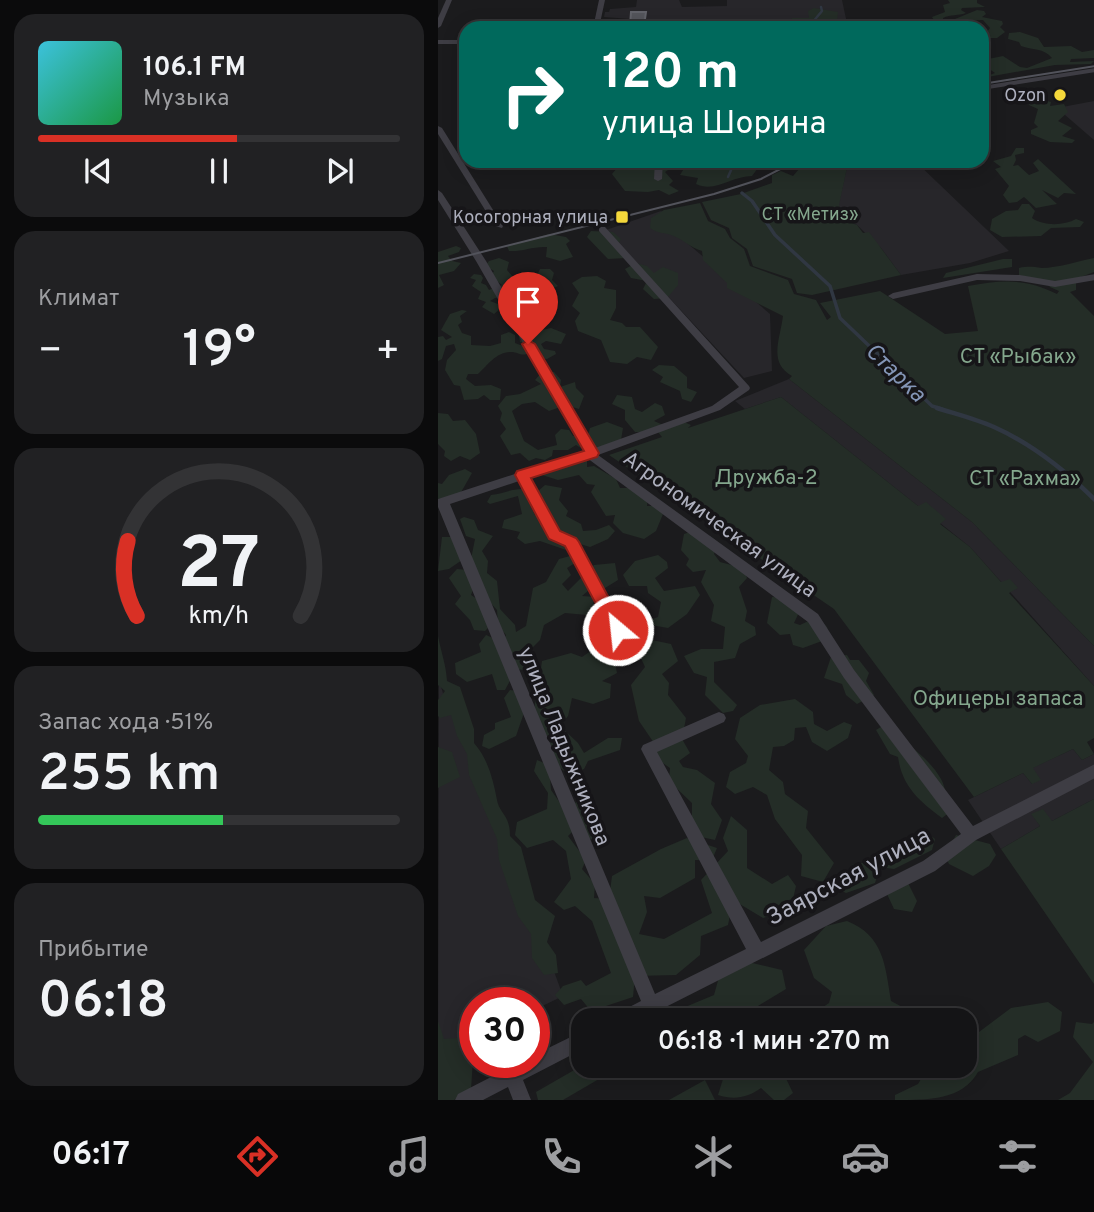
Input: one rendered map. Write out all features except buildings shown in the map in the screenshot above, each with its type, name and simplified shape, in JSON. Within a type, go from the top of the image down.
[{"type":"street","points":[[438,24],[449,0]]},
{"type":"street","points":[[598,21],[602,0]]},
{"type":"street","points":[[438,42],[459,42]]},
{"type":"street","points":[[989,87],[1094,70]]},
{"type":"street","points":[[438,128],[459,162]]},
{"type":"street","points":[[463,168],[499,226]]},
{"type":"street","points":[[658,179],[659,168]]},
{"type":"street","points":[[438,193],[590,454]]},
{"type":"street","points":[[440,502],[590,454],[716,408],[745,388],[602,229]]},
{"type":"street","points":[[893,296],[977,277],[1020,278],[1055,284],[1094,277]]},
{"type":"street","name":"Агрономическая улица","points":[[590,454],[813,618],[849,674],[971,835]]},
{"type":"street","points":[[523,475],[554,535],[571,542],[618,630]]},
{"type":"street","name":"улица Ладыжникова","points":[[440,502],[651,1005]]},
{"type":"street","points":[[719,718],[648,749],[757,952]]},
{"type":"street","name":"Заярская улица","points":[[645,1008],[929,866],[971,835],[1094,770]]},
{"type":"street","points":[[550,1057],[571,1046]]},
{"type":"street","points":[[464,1100],[509,1078]]},
{"type":"street","points":[[514,1078],[522,1100]]},
{"type":"shaded area","points":[[637,0],[679,0],[682,7],[727,6],[727,0],[842,0],[846,21],[631,21],[604,17],[605,12],[610,9],[636,7]]},
{"type":"shaded area","points":[[1094,101],[1094,140],[1057,108]]},
{"type":"shaded area","points":[[847,168],[922,168],[1009,251],[970,263],[901,275],[881,248],[857,225],[845,220],[838,207]]},
{"type":"shaded area","points":[[661,211],[666,215],[672,230],[770,314],[772,371],[744,378],[606,230]]},
{"type":"shaded area","points":[[789,379],[972,522],[1094,646],[1094,686],[970,547],[940,523],[945,519],[918,506],[781,397],[745,409],[735,401]]},
{"type":"shaded area","points":[[439,680],[445,700],[454,697],[563,996],[550,1002],[550,987],[459,987],[459,1047],[438,1057]]},
{"type":"shaded area","points":[[1073,749],[1082,760],[1094,754],[1094,799],[1052,821],[1032,814],[1040,826],[1001,849],[968,800],[1023,773],[1032,784],[1032,768]]},
{"type":"green space","points":[[948,0],[977,0],[977,3],[985,7],[962,8],[966,13],[943,18],[943,21],[929,21],[945,12],[943,5],[950,3]]},
{"type":"green space","points":[[814,8],[838,12],[837,21],[791,21],[792,18],[809,18],[808,11]]},
{"type":"green space","points":[[977,10],[984,11],[986,14],[982,17],[1002,21],[1000,27],[1005,32],[997,38],[989,38],[989,21],[950,21]]},
{"type":"green space","points":[[1020,32],[1038,38],[1044,47],[1071,46],[1082,52],[1094,50],[1094,58],[1071,59],[1070,62],[1094,61],[1091,64],[1055,65],[989,77],[995,73],[989,69],[989,59],[1003,56],[1020,67],[1027,68],[1052,58],[1045,52],[1021,46],[1019,42],[1008,39],[1009,33]]},
{"type":"green space","points":[[1028,102],[1051,102],[1050,106],[1064,104],[1068,112],[1058,121],[1072,128],[1062,136],[1075,140],[1072,143],[1050,142],[1031,134],[1031,130],[1038,127],[1034,123],[1038,109]]},
{"type":"green space","points":[[1016,148],[1024,148],[1024,153],[1015,155],[1013,166],[1018,165],[1029,175],[1039,171],[1033,163],[1038,159],[1076,194],[1064,193],[1058,198],[1042,190],[1057,204],[1036,208],[1024,197],[1009,203],[1003,195],[1009,186],[995,169],[1001,167],[993,161],[1011,156]]},
{"type":"green space","points":[[617,168],[671,168],[665,172],[673,181],[669,185],[679,191],[669,195],[659,190],[625,191],[612,174]]},
{"type":"green space","points":[[758,168],[752,176],[710,187],[696,184],[698,178],[680,175],[683,170]]},
{"type":"green space","name":"СТ «Метиз»","points":[[793,168],[847,168],[839,205],[845,220],[857,225],[863,233],[869,232],[901,275],[812,295],[797,293],[792,279],[753,266],[747,249],[732,238],[729,228],[711,220],[702,202],[741,194],[772,183],[772,175],[781,171],[793,176],[799,169]]},
{"type":"green space","points":[[700,203],[708,221],[725,229],[730,238],[744,249],[750,266],[788,280],[794,294],[816,300],[827,320],[831,317],[820,303],[880,291],[945,334],[978,331],[968,286],[1013,282],[1034,285],[1057,294],[1059,291],[1045,281],[1019,275],[1019,268],[1054,267],[1094,258],[1094,272],[1076,279],[1076,290],[1070,292],[1094,316],[1094,646],[972,522],[789,379],[792,376],[780,364],[777,350],[783,316],[727,288],[727,283],[703,260],[702,251],[675,236],[650,228],[651,218],[664,210]]},
{"type":"green space","points":[[1022,204],[1029,204],[1035,211],[1032,218],[1042,223],[1060,224],[1076,219],[1084,222],[1080,227],[1051,228],[1041,236],[1002,237],[990,230],[992,219],[1006,211],[1018,210]]},
{"type":"green space","points":[[591,231],[613,232],[621,239],[617,247],[626,258],[608,259],[587,237]]},
{"type":"green space","points":[[549,234],[566,237],[570,241],[566,244],[573,257],[560,261],[546,257],[547,247],[509,251],[507,246]]},
{"type":"green space","points":[[456,246],[461,248],[459,252],[448,256],[452,261],[461,263],[454,271],[439,275],[444,285],[438,288],[438,252]]},
{"type":"green space","points":[[499,258],[509,262],[507,270],[514,278],[514,284],[534,282],[540,269],[550,269],[554,273],[552,280],[558,286],[541,294],[495,298],[490,301],[498,304],[500,309],[494,314],[482,307],[486,302],[478,299],[481,292],[472,286],[476,280],[470,278],[474,274],[481,275],[481,283],[489,290],[502,285],[491,276],[494,271],[485,266],[489,261]]},
{"type":"green space","points":[[1012,259],[1012,267],[943,278],[946,273]]},
{"type":"green space","points":[[636,263],[647,266],[654,273],[663,267],[678,273],[678,285],[667,298],[654,299],[643,289],[647,281],[631,278],[625,269]]},
{"type":"green space","points":[[597,276],[606,281],[604,288],[616,290],[616,308],[610,320],[626,327],[640,327],[658,347],[651,360],[637,357],[627,364],[610,362],[601,340],[578,331],[575,321],[580,313],[572,306],[579,293],[572,283],[582,277]]},
{"type":"green space","points":[[517,303],[517,311],[531,309],[539,319],[531,327],[532,332],[551,328],[566,334],[561,344],[546,341],[541,344],[544,349],[555,351],[556,354],[547,359],[538,358],[532,346],[520,342],[519,337],[526,329],[522,323],[509,321],[503,311],[507,304]]},
{"type":"green space","points":[[467,311],[460,316],[462,322],[458,325],[462,333],[471,336],[471,345],[490,346],[501,343],[501,335],[509,332],[515,335],[515,343],[528,348],[527,354],[523,355],[511,352],[501,354],[478,374],[468,374],[466,379],[475,386],[491,385],[501,389],[500,400],[490,400],[484,395],[478,399],[464,400],[460,386],[454,385],[445,370],[447,360],[456,350],[454,344],[446,346],[442,359],[438,361],[438,337],[443,336],[446,340],[452,337],[441,330],[450,314]]},
{"type":"green space","points":[[659,365],[674,366],[687,377],[687,388],[697,392],[691,402],[682,399],[680,391],[660,382],[663,377],[652,370]]},
{"type":"green space","points":[[542,372],[554,372],[561,380],[560,387],[575,382],[576,388],[584,396],[579,409],[566,405],[549,411],[535,402],[522,404],[512,411],[524,441],[538,450],[557,445],[555,435],[561,429],[569,430],[573,436],[588,435],[590,428],[607,422],[623,428],[621,440],[608,449],[596,447],[586,451],[576,445],[568,450],[553,450],[552,456],[545,460],[536,458],[529,461],[520,453],[511,455],[500,436],[506,429],[500,420],[502,413],[498,406],[506,396],[520,394],[541,384],[535,380]]},
{"type":"green space","points":[[617,395],[632,397],[635,409],[642,412],[655,403],[662,406],[665,415],[654,421],[670,428],[684,422],[691,425],[688,428],[781,397],[918,506],[926,502],[946,519],[940,524],[970,547],[1001,582],[1010,579],[1018,588],[1009,593],[1094,686],[1094,738],[1087,742],[1094,754],[1082,760],[1073,749],[1033,768],[1041,780],[1032,784],[1023,773],[974,797],[834,609],[609,455],[662,437],[658,432],[635,432],[625,420],[625,410],[612,404]]},
{"type":"green space","points":[[438,413],[448,414],[453,421],[465,420],[476,434],[480,453],[470,460],[460,456],[451,461],[444,456],[445,451],[438,444]]},
{"type":"green space","points":[[575,457],[587,461],[587,467],[594,466],[616,479],[620,488],[634,488],[648,498],[647,506],[659,506],[663,514],[656,531],[644,539],[623,533],[613,523],[615,515],[606,516],[591,492],[595,485],[587,484],[579,475],[558,480],[542,475],[551,467],[567,467],[569,459]]},
{"type":"green space","points":[[465,469],[472,473],[460,494],[438,499],[438,483],[442,484],[449,475]]},
{"type":"green space","points":[[545,485],[562,488],[559,500],[568,511],[566,516],[581,524],[583,531],[609,525],[615,531],[608,539],[590,547],[580,544],[569,551],[540,541],[525,544],[517,538],[520,532],[502,528],[504,520],[522,514],[518,496],[490,504],[487,502],[491,495],[522,489],[535,515],[547,513],[537,492]]},
{"type":"green space","points":[[464,517],[474,520],[478,530],[493,536],[482,551],[488,561],[487,573],[497,581],[500,609],[515,625],[516,632],[526,626],[533,588],[546,582],[559,559],[581,553],[583,558],[567,568],[571,575],[562,584],[568,591],[594,565],[615,563],[618,580],[605,588],[596,584],[582,596],[595,597],[593,604],[598,609],[587,615],[565,613],[544,625],[540,640],[529,651],[531,662],[526,670],[511,669],[502,644],[506,635],[498,625],[497,610],[483,595],[470,564],[475,539],[466,536],[460,519]]},
{"type":"green space","points":[[690,532],[697,538],[710,536],[718,542],[714,554],[720,562],[743,568],[747,578],[739,587],[747,611],[745,621],[755,627],[756,635],[740,644],[735,658],[714,662],[714,682],[737,705],[733,711],[723,713],[705,695],[707,677],[694,673],[684,656],[701,649],[723,649],[725,627],[711,621],[714,605],[701,582],[706,570],[693,572],[686,565],[689,559],[681,550],[684,534]]},
{"type":"green space","points":[[442,537],[453,537],[462,560],[449,569],[438,571]]},
{"type":"green space","points":[[658,555],[667,562],[668,568],[655,578],[664,591],[695,586],[700,595],[687,614],[668,628],[651,625],[610,640],[600,632],[606,621],[619,617],[630,627],[658,617],[661,602],[648,593],[647,586],[629,586],[623,575],[635,561]]},
{"type":"green space","points":[[457,569],[467,570],[474,587],[471,595],[480,601],[490,626],[485,631],[474,630],[470,620],[455,604],[461,596],[449,578]]},
{"type":"green space","points":[[772,597],[792,598],[802,606],[794,623],[800,625],[817,617],[827,627],[830,638],[803,648],[793,645],[790,634],[780,635],[767,623]]},
{"type":"green space","points":[[486,635],[495,639],[511,679],[505,690],[497,690],[492,674],[467,682],[456,674],[455,663],[481,652],[479,644]]},
{"type":"green space","points":[[438,636],[447,681],[460,687],[474,729],[474,743],[489,770],[498,805],[507,819],[510,836],[521,847],[535,900],[555,916],[547,942],[556,955],[558,973],[544,975],[532,958],[531,934],[518,916],[499,860],[497,839],[469,775],[467,754],[457,736],[451,715],[440,718],[438,716],[438,700],[445,691],[438,685]]},
{"type":"green space","points":[[652,640],[671,644],[678,661],[662,674],[669,683],[668,695],[686,718],[682,739],[690,753],[679,761],[683,767],[697,770],[715,783],[711,804],[722,820],[715,840],[701,837],[692,821],[692,803],[669,781],[670,768],[657,759],[654,743],[639,721],[631,685],[645,667],[638,652]]},
{"type":"green space","points":[[598,646],[613,653],[617,673],[602,681],[611,684],[610,698],[593,704],[572,698],[568,716],[560,726],[578,743],[584,753],[608,738],[622,738],[620,750],[588,761],[584,769],[569,774],[551,762],[549,737],[533,724],[536,692],[545,687],[537,670],[541,668],[542,661],[571,653],[582,657]]},
{"type":"green space","points":[[847,655],[850,660],[859,660],[869,673],[866,681],[874,695],[857,704],[846,695],[842,684],[824,678],[831,657]]},
{"type":"green space","points":[[510,690],[517,691],[525,710],[516,736],[489,749],[482,746],[484,735],[495,729],[495,723],[511,717],[504,698]]},
{"type":"green space","points":[[795,699],[813,712],[814,724],[827,731],[844,722],[852,725],[848,738],[827,751],[812,742],[806,727],[795,728],[794,740],[784,746],[773,747],[769,770],[783,782],[785,794],[808,811],[806,828],[834,863],[823,882],[801,876],[802,855],[775,819],[767,795],[753,787],[735,794],[726,787],[730,772],[746,763],[748,756],[735,739],[740,718],[760,705]]},
{"type":"green space","points":[[884,725],[922,756],[941,779],[950,812],[942,818],[919,799],[908,785],[898,757],[890,754],[876,730]]},
{"type":"green space","points":[[438,747],[452,752],[460,777],[438,788]]},
{"type":"green space","points":[[537,760],[549,765],[551,790],[565,810],[582,798],[596,810],[600,837],[596,842],[574,830],[568,836],[586,860],[582,869],[595,884],[594,898],[609,899],[612,876],[687,838],[717,848],[712,860],[695,860],[695,878],[660,898],[644,896],[647,912],[639,934],[664,939],[712,913],[701,880],[728,851],[723,838],[731,816],[747,830],[747,868],[772,884],[788,875],[796,886],[793,899],[781,902],[779,913],[763,918],[733,900],[728,925],[701,936],[700,955],[676,975],[635,976],[633,997],[600,1008],[588,1008],[581,999],[564,1005],[555,995],[563,986],[581,980],[586,986],[611,973],[592,921],[575,906],[564,910],[554,902],[571,879],[566,851],[553,840],[527,848],[515,835],[517,822],[547,809],[548,793],[534,771]]},
{"type":"green space","points":[[1094,799],[1094,984],[1001,849],[1040,826],[1031,814],[1043,809],[1052,821]]},
{"type":"green space","points":[[928,833],[935,839],[932,850],[894,869],[880,867],[875,883],[846,893],[836,888],[853,864],[878,861],[892,845]]},
{"type":"green space","points":[[956,835],[990,844],[996,855],[989,866],[973,876],[949,864],[945,856]]},
{"type":"green space","points":[[907,881],[917,901],[912,912],[894,909],[887,894]]},
{"type":"green space","points":[[847,921],[869,935],[881,953],[891,1001],[904,1008],[822,1008],[829,1003],[832,992],[814,978],[804,950],[826,926]]},
{"type":"green space","points":[[748,962],[782,970],[786,989],[755,1008],[683,1008],[714,995],[719,977]]},
{"type":"green space","points":[[1048,1002],[1062,1012],[1060,1031],[1038,1042],[1025,1035],[1018,1039],[1018,1055],[977,1073],[977,1034],[1011,1008]]},
{"type":"green space","points":[[438,1021],[444,1039],[459,1038],[459,1078],[472,1078],[471,1090],[454,1100],[438,1100]]},
{"type":"green space","points":[[1076,1022],[1094,1022],[1094,1100],[1058,1100],[1070,1093],[1093,1062],[1073,1037]]},
{"type":"green space","points":[[571,1072],[571,1078],[599,1079],[563,1100],[538,1100],[536,1092]]},
{"type":"green space","points":[[786,1078],[793,1093],[784,1100],[774,1100],[761,1088],[740,1097],[718,1095],[723,1079]]},
{"type":"green space","points":[[922,1078],[973,1078],[954,1093],[932,1099],[895,1100],[895,1095],[918,1084]]},
{"type":"green space","points":[[705,1080],[715,1100],[669,1100]]},
{"type":"waterway","name":"Старка","points":[[814,21],[822,11],[821,7]]},
{"type":"waterway","name":"Старка","points":[[728,177],[732,168]]},
{"type":"waterway","name":"Старка","points":[[742,193],[752,201],[775,235],[830,286],[840,318],[932,406],[942,409]]},
{"type":"waterway","name":"Старка","points":[[937,408],[987,424],[1022,442],[1060,469],[1095,500]]},
{"type":"tram line","points":[[989,83],[1095,66]]},
{"type":"tram line","points":[[438,263],[714,194],[761,179],[782,168]]},
{"type":"place","name":"Ozon","points":[[1060,95]]},
{"type":"place","name":"Косогорная улица","points":[[622,217]]},
{"type":"route","points":[[528,344],[592,453],[523,475],[554,535],[571,542],[618,630]]},
{"type":"park label","name":"СТ «Рыбак»","points":[[1018,356]]},
{"type":"park label","name":"Дружба-2","points":[[766,477]]},
{"type":"park label","name":"СТ «Рахма»","points":[[1025,478]]},
{"type":"park label","name":"Офицеры запаса","points":[[998,698]]}]
